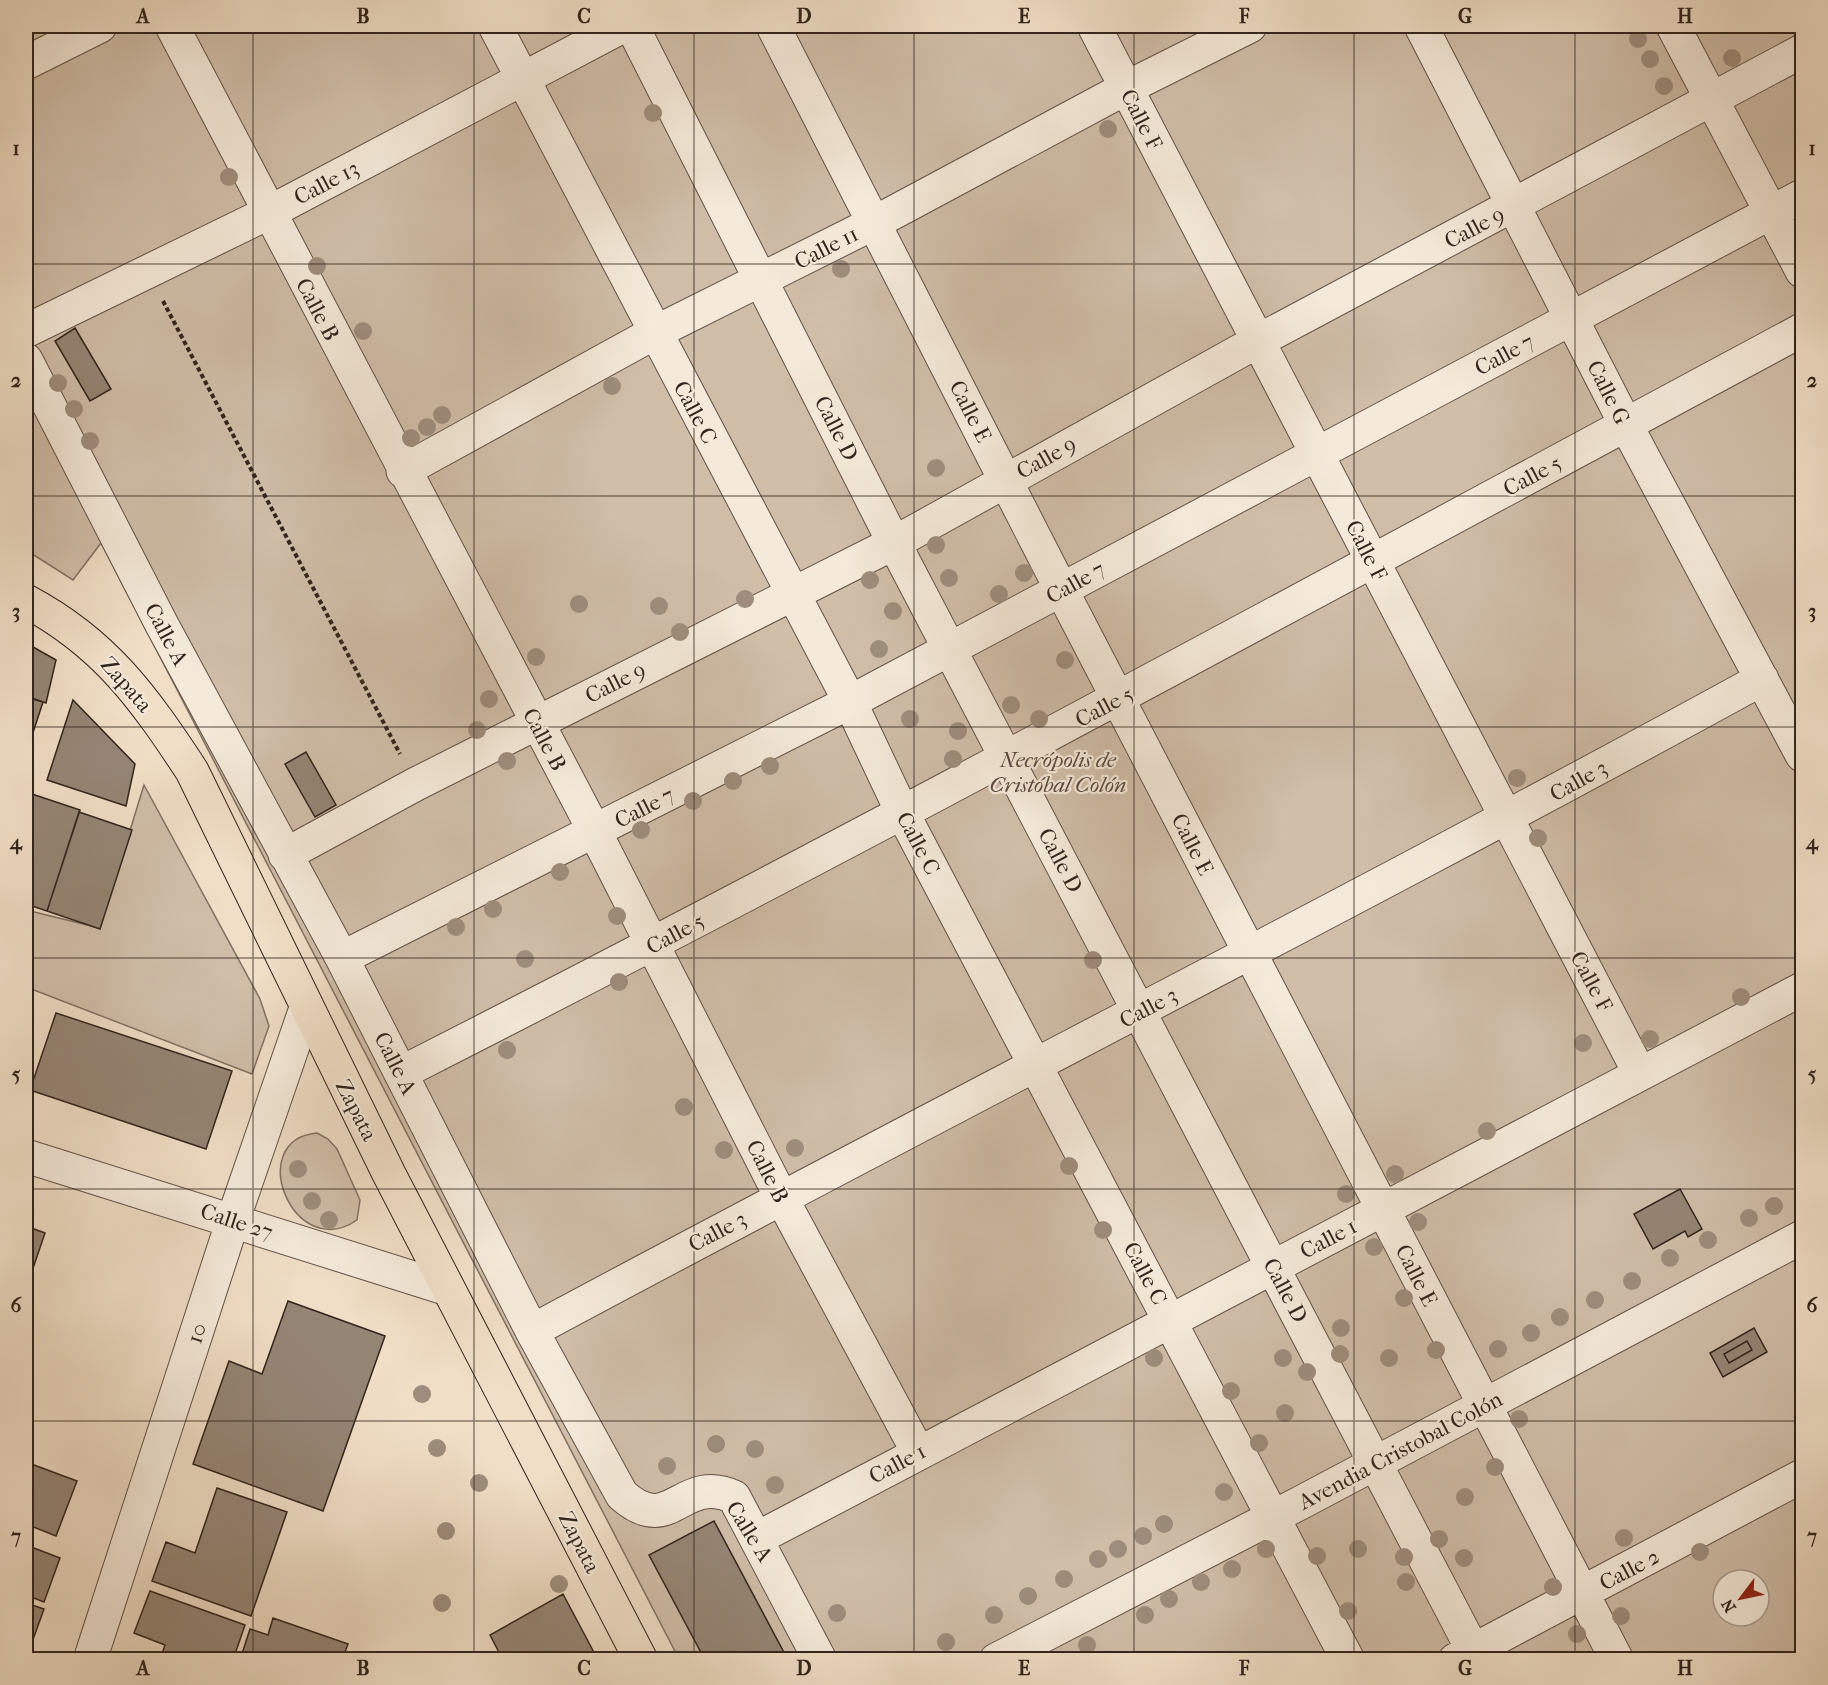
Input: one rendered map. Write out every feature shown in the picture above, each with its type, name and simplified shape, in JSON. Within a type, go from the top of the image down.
[{"type":"main road","name":"Zapata","points":[[26,601],[58,618],[92,644],[152,710],[192,771],[306,1008],[448,1289],[641,1659]]},
{"type":"street","points":[[26,63],[100,26]]},
{"type":"street","name":"Calle B","points":[[172,26],[403,471],[595,832],[781,1197],[918,1452]]},
{"type":"street","name":"Calle C","points":[[495,26],[654,333],[850,702],[903,814],[1348,1659]]},
{"type":"street","name":"Calle 13","points":[[26,331],[268,213],[623,26]]},
{"type":"street","name":"Calle D","points":[[632,26],[894,543],[1376,1463],[1469,1656]]},
{"type":"street","name":"Calle E","points":[[773,26],[1061,589],[1617,1659]]},
{"type":"street","name":"Calle F","points":[[1094,26],[1640,1074]]},
{"type":"street","name":"Calle 11","points":[[403,471],[654,333],[874,223],[1126,88],[1250,26]]},
{"type":"street","name":"Calle G","points":[[1421,26],[1626,425],[1803,755]]},
{"type":"street","points":[[1673,26],[1803,272]]},
{"type":"street","name":"Calle 9","points":[[285,855],[537,722],[792,592],[894,543],[1005,479],[1258,341],[1803,51]]},
{"type":"street","name":"Calle 7","points":[[342,958],[850,702],[1803,196]]},
{"type":"street","name":"Calle 5","points":[[401,1073],[903,814],[1803,330]]},
{"type":"street","name":"Calle A","points":[[26,360],[161,623],[342,958],[532,1331],[622,1495],[638,1509],[656,1512],[699,1492],[718,1490],[734,1497],[758,1538],[820,1659]]},
{"type":"street","name":"Calle 3","points":[[532,1331],[781,1197],[1507,819],[1762,679]]},
{"type":"street","name":"Calle 1","points":[[758,1538],[1803,989]]},
{"type":"street","name":"10","points":[[90,1659],[233,1220],[306,1008]]},
{"type":"street","name":"Calle 27","points":[[26,1155],[448,1289]]},
{"type":"street","name":"Avendia Cristobal Colón","points":[[996,1659],[1274,1517],[1803,1237]]},
{"type":"street","name":"Calle 2","points":[[1469,1656],[1803,1476]]},
{"type":"path","points":[[148,272],[416,784]]},
{"type":"green space","name":"Necrópolis de Cristóbal Colón","points":[[26,26],[1802,26],[1802,1659],[679,1659],[101,543],[73,580],[26,550]]},
{"type":"green space","points":[[144,785],[260,999],[269,1026],[252,1074],[26,987],[26,910],[100,928]]},
{"type":"green space","points":[[317,1133],[328,1139],[337,1149],[360,1200],[357,1220],[334,1229],[314,1226],[297,1214],[286,1196],[281,1175],[283,1156],[295,1141]]},
{"type":"building","points":[[75,328],[111,389],[90,401],[55,341]]},
{"type":"building","points":[[26,643],[56,660],[46,703],[26,696]]},
{"type":"building","points":[[26,697],[43,702],[28,748],[26,748]]},
{"type":"building","points":[[73,700],[135,764],[126,806],[47,780]]},
{"type":"building","points":[[306,752],[336,805],[315,817],[285,764]]},
{"type":"building","points":[[29,793],[80,810],[47,911],[26,904],[26,803]]},
{"type":"building","points":[[79,812],[132,830],[100,929],[47,911]]},
{"type":"building","points":[[56,1013],[232,1071],[206,1149],[30,1090]]},
{"type":"building","points":[[1680,1189],[1702,1229],[1688,1237],[1685,1231],[1653,1249],[1634,1214]]},
{"type":"building","points":[[26,1226],[45,1233],[26,1289]]},
{"type":"building","points":[[288,1301],[385,1336],[323,1511],[193,1464],[229,1361],[262,1374]]},
{"type":"building","points":[[1754,1328],[1767,1352],[1723,1377],[1710,1353]]},
{"type":"building","points":[[1747,1341],[1752,1350],[1729,1363],[1724,1354]]},
{"type":"building","points":[[26,1462],[77,1481],[56,1536],[26,1524]]},
{"type":"building","points":[[217,1488],[287,1512],[251,1616],[152,1581],[166,1542],[195,1553]]},
{"type":"building","points":[[714,1521],[788,1660],[705,1660],[649,1555]]},
{"type":"building","points":[[26,1545],[60,1558],[44,1602],[26,1595]]},
{"type":"building","points":[[150,1591],[245,1625],[233,1660],[160,1660],[165,1645],[134,1633]]},
{"type":"building","points":[[563,1594],[598,1660],[503,1660],[490,1635]]},
{"type":"building","points":[[26,1603],[44,1609],[26,1659]]},
{"type":"building","points":[[273,1618],[348,1644],[342,1660],[240,1660],[250,1629],[268,1635]]}]
